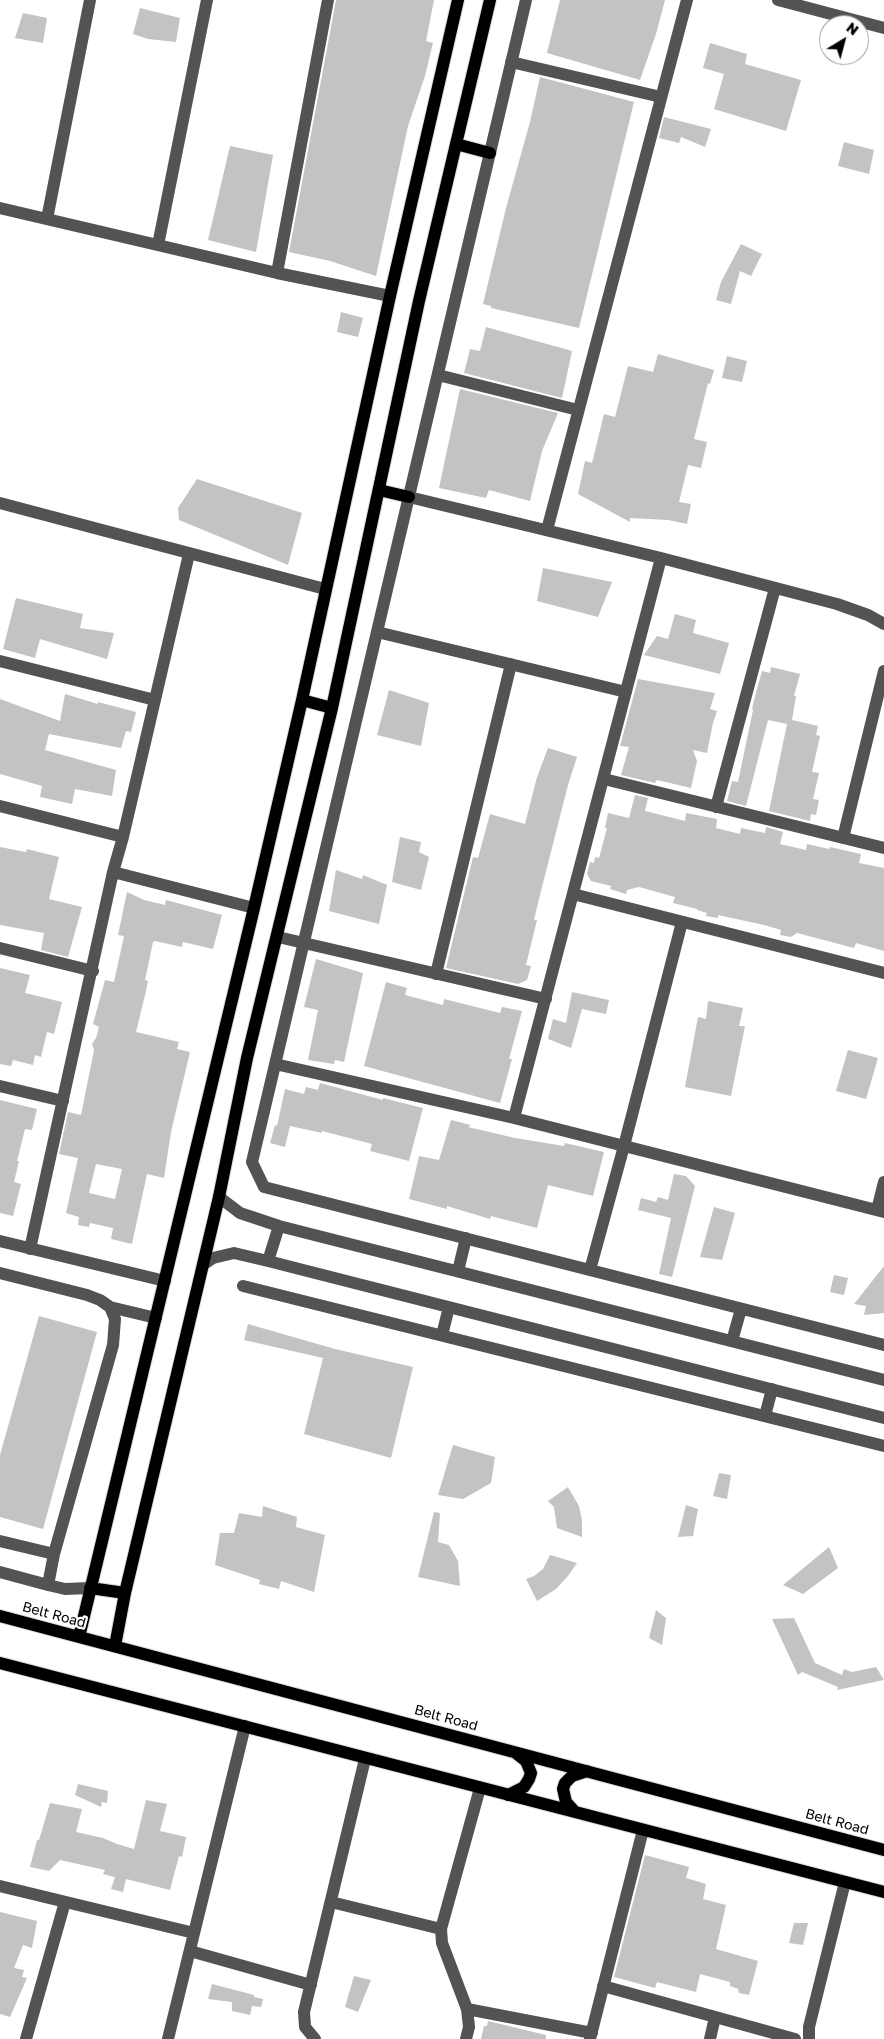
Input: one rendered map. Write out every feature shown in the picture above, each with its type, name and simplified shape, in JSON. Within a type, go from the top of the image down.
[{"type":"main road","points":[[79,1637],[254,908],[458,0]]},
{"type":"main road","points":[[116,1646],[125,1593],[204,1264],[247,1058],[278,937],[332,708],[419,301],[490,0]]},
{"type":"main road","points":[[456,144],[490,153]]},
{"type":"main road","points":[[379,490],[409,497]]},
{"type":"main road","points":[[302,700],[332,708]]},
{"type":"main road","points":[[90,1588],[125,1593]]},
{"type":"main road","name":"Belt Road","points":[[0,1616],[884,1850]]},
{"type":"main road","points":[[0,1663],[884,1892]]},
{"type":"main road","points":[[508,1795],[524,1787],[530,1779],[531,1773],[526,1761],[516,1752]]},
{"type":"main road","points":[[575,1812],[566,1802],[563,1789],[565,1783],[572,1776],[587,1772]]},
{"type":"street","points":[[48,219],[90,0]]},
{"type":"street","points":[[158,245],[207,0]]},
{"type":"street","points":[[526,0],[252,1162],[264,1187],[884,1346]]},
{"type":"street","points":[[547,530],[687,0]]},
{"type":"street","points":[[778,0],[800,3],[884,28]]},
{"type":"street","points":[[277,273],[324,1]]},
{"type":"street","points":[[511,62],[661,98]]},
{"type":"street","points":[[0,208],[277,273],[390,296]]},
{"type":"street","points":[[438,375],[578,410]]},
{"type":"street","points":[[409,497],[661,558],[836,604],[868,615],[884,624]]},
{"type":"street","points":[[0,503],[325,589]]},
{"type":"street","points":[[30,1249],[93,971],[113,872],[190,554]]},
{"type":"street","points":[[514,1118],[661,558]]},
{"type":"street","points":[[716,807],[775,588]]},
{"type":"street","points":[[377,632],[626,692]]},
{"type":"street","points":[[0,661],[155,700]]},
{"type":"street","points":[[436,974],[511,664]]},
{"type":"street","points":[[843,838],[884,671]]},
{"type":"street","points":[[604,779],[884,848]]},
{"type":"street","points":[[0,806],[123,837]]},
{"type":"street","points":[[113,872],[254,908]]},
{"type":"street","points":[[573,894],[884,973]]},
{"type":"street","points":[[590,1270],[682,922]]},
{"type":"street","points":[[278,937],[546,999]]},
{"type":"street","points":[[0,948],[93,971]]},
{"type":"street","points":[[275,1064],[514,1118],[880,1211],[884,1182]]},
{"type":"street","points":[[0,1086],[63,1101]]},
{"type":"street","points":[[219,1197],[240,1213],[279,1226],[884,1380]]},
{"type":"street","points":[[268,1261],[279,1226]]},
{"type":"street","points":[[458,1271],[466,1238]]},
{"type":"street","points":[[0,1241],[165,1281]]},
{"type":"street","points":[[204,1264],[218,1256],[234,1253],[884,1418]]},
{"type":"street","points":[[0,1273],[87,1295],[100,1300],[110,1307],[156,1318]]},
{"type":"street","points":[[243,1286],[884,1446]]},
{"type":"street","points":[[48,1586],[54,1554],[113,1345],[115,1319],[110,1307]]},
{"type":"street","points":[[442,1335],[449,1307]]},
{"type":"street","points":[[732,1341],[741,1309]]},
{"type":"street","points":[[766,1416],[772,1389]]},
{"type":"street","points":[[0,1541],[54,1554]]},
{"type":"street","points":[[0,1572],[65,1590],[90,1588]]},
{"type":"street","points":[[168,2039],[245,1726]]},
{"type":"street","points":[[315,2039],[307,2032],[304,2022],[311,1985],[365,1759]]},
{"type":"street","points":[[466,2039],[469,2027],[467,2009],[442,1943],[441,1929],[480,1788]]},
{"type":"street","points":[[467,2009],[591,2036],[643,1830]]},
{"type":"street","points":[[810,2039],[810,2027],[845,1882]]},
{"type":"street","points":[[0,1886],[194,1934]]},
{"type":"street","points":[[26,2039],[65,1902]]},
{"type":"street","points":[[331,1902],[441,1929]]},
{"type":"street","points":[[190,1951],[311,1985]]},
{"type":"street","points":[[603,1986],[795,2039]]},
{"type":"street","points":[[710,2039],[715,2017]]},
{"type":"building","points":[[336,0],[434,0],[426,41],[433,43],[425,76],[408,126],[376,276],[330,261],[289,252]]},
{"type":"building","points":[[560,0],[665,0],[656,34],[640,80],[547,53]]},
{"type":"building","points":[[140,8],[180,18],[176,42],[148,39],[133,34]]},
{"type":"building","points":[[23,13],[47,18],[43,43],[15,38]]},
{"type":"building","points":[[710,43],[747,54],[745,64],[801,80],[786,131],[714,109],[724,74],[703,68]]},
{"type":"building","points":[[540,77],[634,102],[579,328],[491,308],[491,306],[483,304]]},
{"type":"building","points":[[664,117],[711,129],[705,147],[681,137],[679,143],[659,138]]},
{"type":"building","points":[[844,142],[874,150],[869,174],[838,166]]},
{"type":"building","points":[[230,146],[273,155],[256,252],[208,240]]},
{"type":"building","points":[[741,244],[762,254],[751,276],[740,271],[731,304],[716,300],[721,282]]},
{"type":"building","points":[[341,312],[363,318],[358,337],[337,332]]},
{"type":"building","points":[[486,327],[572,351],[562,398],[464,373],[470,349],[480,351]]},
{"type":"building","points":[[658,354],[714,370],[710,384],[708,383],[694,439],[707,442],[701,468],[688,465],[679,502],[691,504],[687,524],[668,520],[630,518],[630,522],[578,494],[585,461],[592,463],[604,414],[615,417],[628,366],[653,372]]},
{"type":"building","points":[[727,356],[747,361],[742,382],[722,378]]},
{"type":"building","points":[[460,389],[558,413],[542,451],[530,501],[489,490],[486,498],[439,488]]},
{"type":"building","points":[[197,479],[302,513],[288,565],[179,520],[178,508]]},
{"type":"building","points":[[543,568],[612,582],[598,617],[537,601]]},
{"type":"building","points":[[16,598],[83,614],[80,628],[114,633],[107,659],[40,639],[35,658],[3,649]]},
{"type":"building","points":[[675,614],[696,620],[693,633],[729,643],[720,674],[644,655],[657,636],[668,639]]},
{"type":"building","points":[[771,667],[800,674],[794,696],[796,696],[792,720],[818,726],[816,735],[820,736],[812,772],[819,773],[813,799],[819,800],[816,815],[811,814],[810,821],[769,811],[787,724],[768,720],[746,806],[727,801],[732,781],[738,782],[752,709],[762,671],[770,673]]},
{"type":"building","points":[[638,679],[715,693],[710,709],[717,711],[707,753],[693,750],[697,761],[691,788],[657,780],[655,783],[621,775],[629,747],[620,746]]},
{"type":"building","points":[[389,690],[429,703],[421,746],[377,735]]},
{"type":"building","points":[[65,694],[98,704],[98,702],[136,712],[131,732],[126,731],[121,748],[49,734],[45,750],[116,770],[112,796],[75,789],[72,804],[40,797],[42,786],[0,774],[0,699],[60,721]]},
{"type":"building","points":[[548,748],[577,757],[568,785],[534,920],[537,920],[526,965],[531,966],[527,980],[518,984],[446,968],[473,857],[478,858],[490,814],[525,824],[537,777]]},
{"type":"building","points":[[635,795],[648,798],[645,811],[685,821],[686,813],[717,819],[716,828],[740,834],[741,828],[765,833],[766,827],[783,832],[780,844],[806,850],[807,844],[861,854],[859,863],[884,868],[884,951],[856,943],[854,948],[797,933],[791,937],[780,935],[781,930],[764,925],[718,915],[718,918],[706,916],[707,913],[697,909],[673,903],[675,897],[639,887],[627,890],[626,894],[610,889],[611,886],[591,881],[587,874],[590,862],[594,863],[595,857],[599,858],[607,828],[605,828],[608,813],[629,818]]},
{"type":"building","points":[[400,837],[421,842],[419,852],[429,857],[421,890],[392,882]]},
{"type":"building","points":[[0,847],[26,852],[27,849],[59,857],[49,899],[82,907],[68,957],[41,950],[44,933],[0,925]]},
{"type":"building","points":[[336,870],[362,879],[363,875],[387,885],[379,924],[329,911]]},
{"type":"building","points":[[127,892],[144,900],[165,905],[166,900],[222,915],[213,949],[183,942],[182,947],[153,942],[145,980],[148,981],[136,1032],[179,1042],[177,1049],[190,1052],[171,1132],[164,1178],[147,1174],[132,1244],[111,1239],[113,1228],[90,1223],[89,1227],[78,1225],[79,1217],[66,1213],[78,1158],[59,1154],[68,1112],[81,1115],[94,1050],[92,1044],[99,1027],[93,1024],[105,980],[114,982],[124,936],[118,935]],"holes":[[[96,1164],[122,1169],[115,1199],[89,1193]]]},
{"type":"building","points":[[316,959],[363,973],[344,1062],[335,1060],[334,1064],[308,1060],[318,1010],[304,1007]]},
{"type":"building","points":[[0,968],[30,975],[25,993],[62,1002],[54,1034],[47,1032],[41,1057],[35,1055],[33,1065],[13,1060],[11,1066],[0,1064]]},
{"type":"building","points":[[386,982],[407,988],[405,995],[443,1005],[444,999],[500,1013],[502,1007],[522,1011],[500,1103],[364,1066]]},
{"type":"building","points":[[572,992],[609,1000],[606,1014],[582,1009],[571,1048],[548,1039],[553,1019],[566,1023]]},
{"type":"building","points":[[708,1001],[743,1008],[739,1026],[745,1026],[731,1096],[685,1087],[698,1017],[706,1019]]},
{"type":"building","points":[[848,1050],[878,1058],[866,1099],[836,1091]]},
{"type":"building","points":[[320,1083],[383,1100],[383,1098],[423,1108],[409,1161],[370,1151],[372,1144],[322,1131],[322,1133],[290,1126],[285,1147],[270,1143],[275,1125],[277,1126],[285,1089],[304,1094],[306,1087],[318,1090]]},
{"type":"building","points":[[0,1100],[37,1109],[32,1130],[25,1129],[17,1161],[19,1161],[14,1182],[21,1184],[13,1216],[0,1213]]},
{"type":"building","points":[[451,1120],[471,1125],[468,1127],[515,1138],[564,1146],[565,1143],[604,1152],[593,1196],[548,1185],[537,1228],[491,1216],[490,1219],[447,1206],[447,1209],[409,1199],[419,1156],[439,1160]]},
{"type":"building","points":[[674,1174],[686,1176],[695,1186],[672,1277],[659,1274],[671,1218],[638,1210],[641,1198],[656,1202],[658,1197],[668,1200]]},
{"type":"building","points":[[714,1207],[735,1213],[722,1260],[700,1257]]},
{"type":"building","points":[[884,1266],[884,1313],[864,1315],[866,1306],[854,1304]]},
{"type":"building","points":[[834,1275],[848,1278],[844,1295],[830,1292]]},
{"type":"building","points":[[39,1316],[97,1332],[43,1529],[0,1517],[0,1455]]},
{"type":"building","points":[[248,1324],[335,1349],[413,1367],[391,1458],[304,1434],[323,1358],[244,1340]]},
{"type":"building","points":[[453,1445],[495,1457],[491,1483],[463,1499],[438,1495]]},
{"type":"building","points":[[719,1473],[731,1475],[727,1499],[713,1496]]},
{"type":"building","points":[[568,1487],[579,1506],[582,1520],[582,1537],[557,1528],[554,1507],[548,1501]]},
{"type":"building","points":[[686,1505],[698,1509],[693,1536],[678,1537]]},
{"type":"building","points":[[263,1506],[297,1517],[296,1527],[325,1535],[314,1592],[281,1581],[279,1589],[259,1584],[260,1580],[215,1565],[220,1533],[234,1533],[239,1513],[262,1517]]},
{"type":"building","points":[[434,1512],[440,1513],[438,1542],[449,1545],[458,1561],[460,1586],[418,1577]]},
{"type":"building","points":[[829,1547],[838,1568],[803,1594],[783,1585]]},
{"type":"building","points":[[550,1555],[577,1563],[556,1589],[537,1601],[526,1579],[543,1569]]},
{"type":"building","points":[[656,1610],[666,1618],[662,1645],[649,1638]]},
{"type":"building","points":[[794,1618],[815,1663],[842,1675],[844,1669],[852,1672],[876,1667],[884,1680],[837,1690],[838,1687],[802,1672],[798,1675],[772,1619]]},
{"type":"building","points":[[78,1784],[108,1791],[107,1803],[102,1802],[101,1807],[75,1795]]},
{"type":"building","points":[[146,1800],[167,1804],[160,1831],[186,1837],[182,1857],[179,1856],[170,1890],[126,1879],[123,1892],[111,1889],[115,1877],[103,1874],[105,1870],[60,1860],[49,1871],[30,1867],[50,1803],[82,1809],[76,1832],[103,1838],[134,1849]]},
{"type":"building","points":[[645,1855],[689,1867],[686,1878],[706,1884],[703,1899],[726,1905],[716,1949],[758,1961],[749,1995],[739,1993],[738,1989],[730,1986],[730,1982],[700,1974],[696,1992],[657,1982],[655,1988],[614,1977]]},
{"type":"building","points":[[0,1912],[37,1921],[32,1948],[23,1945],[14,1968],[24,1970],[22,1977],[27,1978],[10,2017],[0,2014]]},
{"type":"building","points":[[794,1923],[808,1923],[803,1945],[789,1943]]},
{"type":"building","points":[[354,1976],[371,1980],[358,2012],[345,2007]]},
{"type":"building","points":[[212,1984],[263,1999],[261,2007],[252,2006],[250,2015],[232,2011],[232,2002],[208,1999]]},
{"type":"building","points":[[488,2021],[546,2035],[546,2039],[481,2039],[484,2026],[487,2026]]}]
